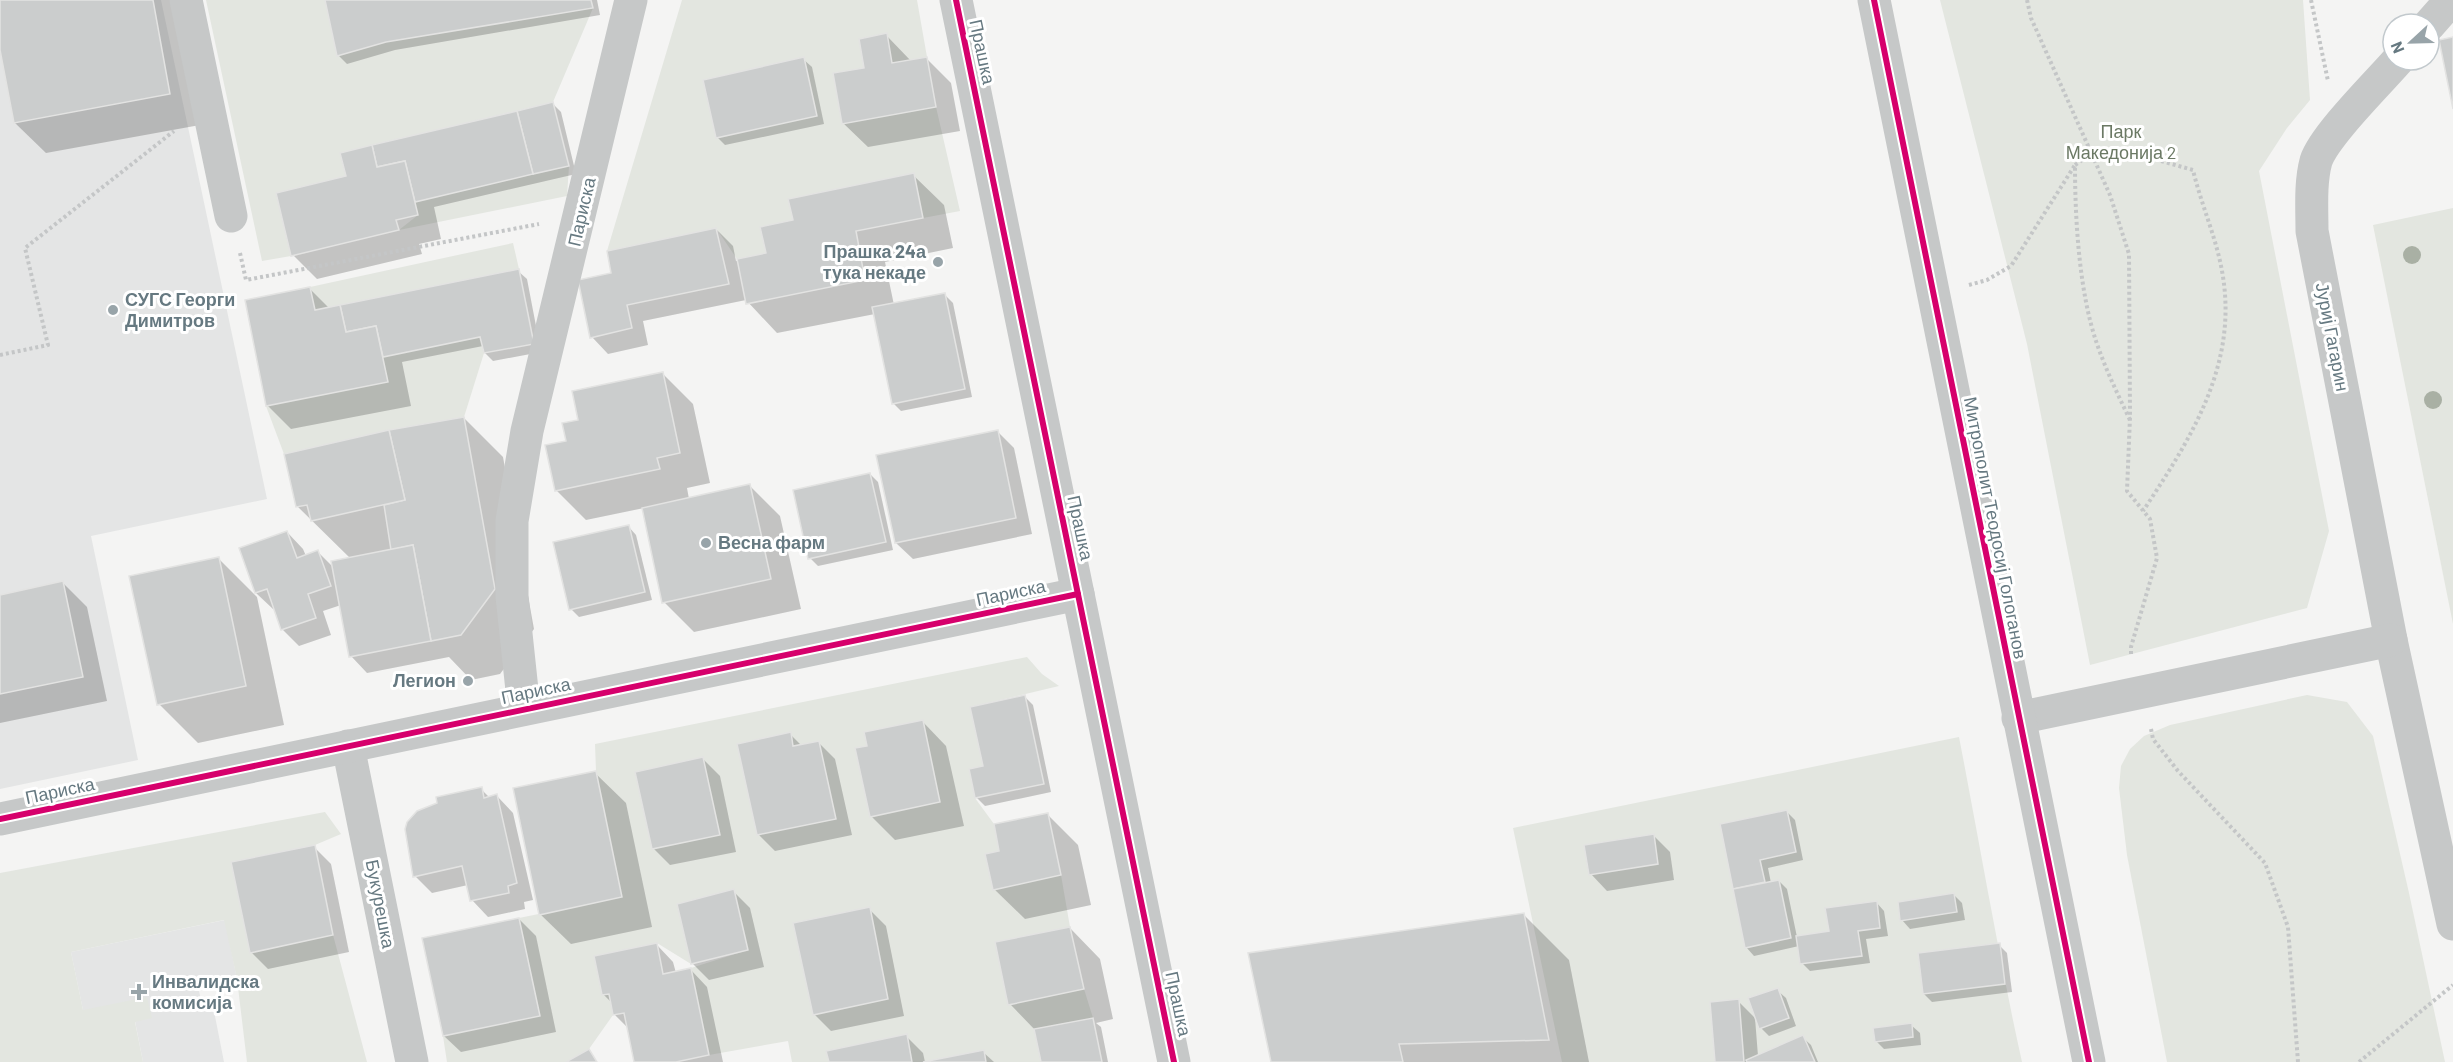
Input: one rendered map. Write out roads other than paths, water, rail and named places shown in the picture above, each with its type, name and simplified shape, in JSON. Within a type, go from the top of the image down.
[{"type":"street","points":[[186,0],[231,216]]},
{"type":"street","name":"Париска","points":[[524,709],[512,596],[512,521],[527,431],[632,0]]},
{"type":"street","name":"Прашка","points":[[956,0],[1174,1062]]},
{"type":"street","name":"Митрополит Теодосиј Гологанов","points":[[1874,0],[2089,1062]]},
{"type":"street","points":[[2440,12],[2451,0]]},
{"type":"street","name":"Јуриј Гагарин","points":[[2388,72],[2337,130],[2317,160],[2313,185],[2312,231],[2391,640],[2452,912]]},
{"type":"street","name":"Париска","points":[[0,819],[1078,594]]},
{"type":"street","points":[[2018,718],[2391,640]]},
{"type":"street","name":"Букурешка","points":[[348,746],[412,1062]]},
{"type":"place","name":"Прашка 24а тука некаде","points":[[938,262]]},
{"type":"place","name":"СУГС Георги Димитров","points":[[113,310]]},
{"type":"place","name":"Весна фарм","points":[[706,543]]},
{"type":"place","name":"Легион","points":[[468,681]]},
{"type":"place","name":"Инвалидска комисија","points":[[139,992]]},
{"type":"park label","name":"Парк Македонија 2","points":[[2121,142]]}]
